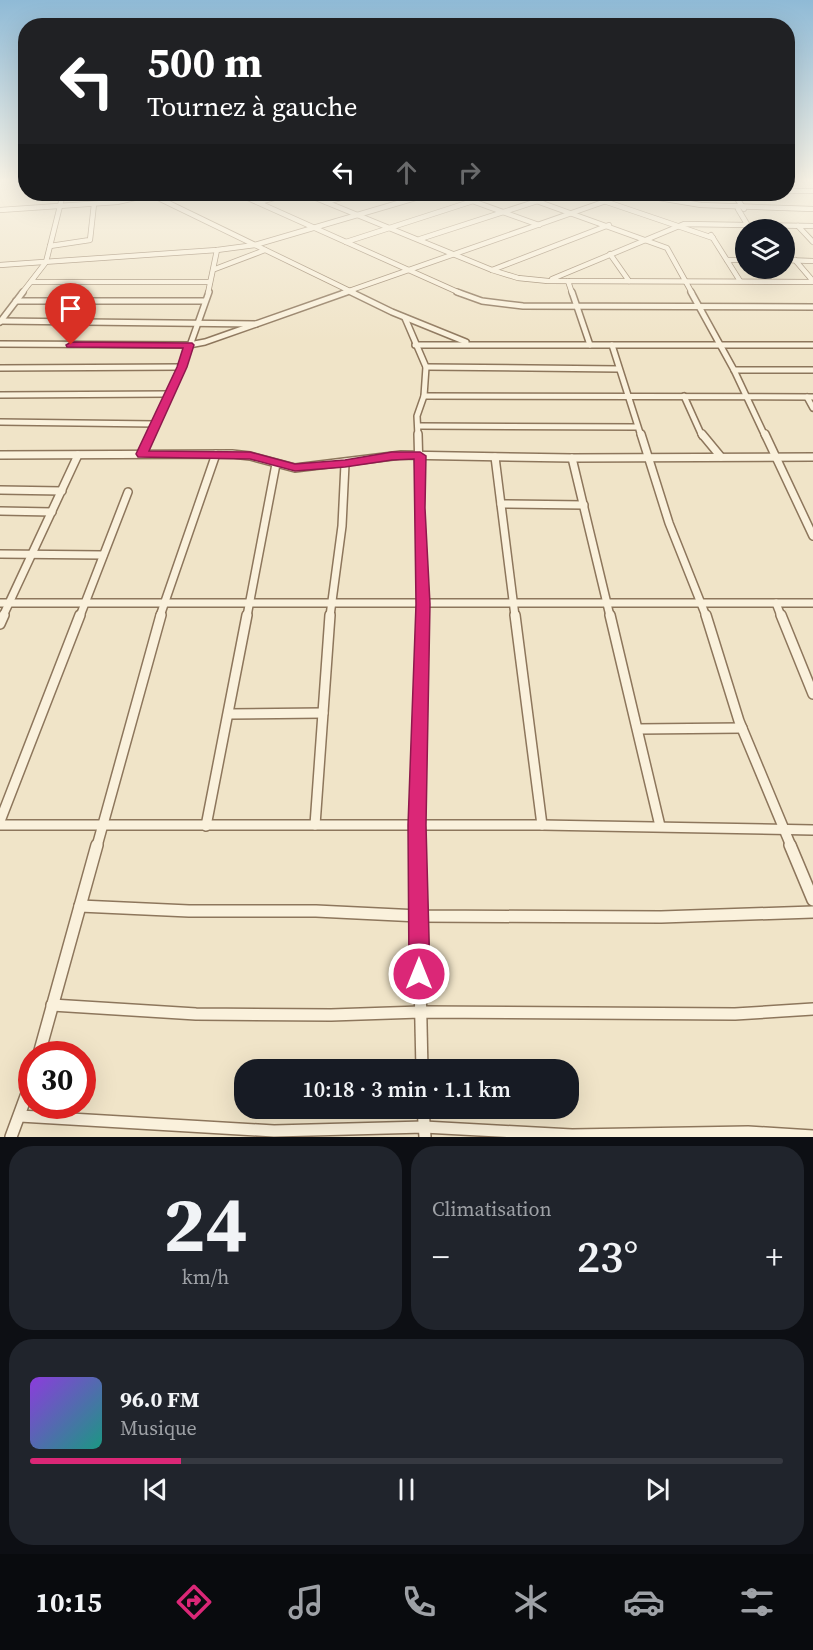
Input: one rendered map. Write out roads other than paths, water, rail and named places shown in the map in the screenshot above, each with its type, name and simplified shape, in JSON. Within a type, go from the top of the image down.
[{"type":"street","points":[[0,321],[46,262],[53,234]]},
{"type":"street","points":[[50,246],[90,240],[91,234]]},
{"type":"street","points":[[233,234],[405,318],[474,345]]},
{"type":"street","points":[[0,265],[217,250],[255,245],[294,234]]},
{"type":"street","points":[[328,234],[482,301],[523,306],[813,307]]},
{"type":"street","points":[[345,242],[371,234]]},
{"type":"street","points":[[407,234],[492,270],[518,278],[548,281],[813,281]]},
{"type":"street","points":[[420,239],[436,234]]},
{"type":"street","points":[[0,344],[189,345],[223,338],[348,291],[513,234]]},
{"type":"street","points":[[492,270],[585,234]]},
{"type":"street","points":[[635,234],[667,248],[686,280],[734,370],[813,537]]},
{"type":"street","points":[[548,281],[656,234]]},
{"type":"street","points":[[701,234],[713,238]]},
{"type":"street","points":[[711,234],[740,281]]},
{"type":"street","points":[[142,454],[182,367],[214,269],[217,250]]},
{"type":"street","points":[[214,269],[265,250]]},
{"type":"street","points":[[610,254],[629,280]]},
{"type":"street","points":[[727,260],[735,260]]},
{"type":"street","points":[[795,261],[813,281]]},
{"type":"street","points":[[795,261],[813,261]]},
{"type":"street","points":[[568,281],[590,345]]},
{"type":"street","points":[[31,282],[210,282]]},
{"type":"street","points":[[16,301],[204,301]]},
{"type":"street","points":[[405,318],[426,368],[424,396],[418,409],[423,604],[417,825],[422,1059]]},
{"type":"street","points":[[0,321],[261,324]]},
{"type":"street","points":[[415,345],[813,345]]},
{"type":"street","points":[[612,345],[636,427],[649,458],[669,523],[702,602],[742,728],[813,900]]},
{"type":"street","points":[[0,368],[182,367]]},
{"type":"street","points":[[426,368],[619,369]]},
{"type":"street","points":[[734,370],[813,370]]},
{"type":"street","points":[[0,395],[168,394]]},
{"type":"street","points":[[424,396],[810,397],[813,408]]},
{"type":"street","points":[[684,396],[704,439],[721,457]]},
{"type":"street","points":[[0,422],[154,424]]},
{"type":"street","points":[[419,426],[636,427]]},
{"type":"street","points":[[0,455],[216,454],[250,456],[295,468],[345,464],[392,456],[813,457]]},
{"type":"street","points":[[42,1041],[164,603],[216,454]]},
{"type":"street","points":[[0,624],[78,455]]},
{"type":"street","points":[[495,457],[543,825]]},
{"type":"street","points":[[572,458],[609,603],[660,826]]},
{"type":"street","points":[[207,826],[276,464]]},
{"type":"street","points":[[315,825],[332,605],[342,526],[345,464]]},
{"type":"street","points":[[0,490],[62,491]]},
{"type":"street","points":[[128,492],[0,823],[207,826],[660,826],[813,830]]},
{"type":"street","points":[[501,504],[584,505]]},
{"type":"street","points":[[0,511],[52,512]]},
{"type":"street","points":[[0,554],[104,555]]},
{"type":"street","points":[[0,603],[250,605],[813,603]]},
{"type":"street","points":[[776,603],[813,694]]},
{"type":"street","points":[[229,714],[323,713]]},
{"type":"street","points":[[638,729],[742,728]]},
{"type":"street","points":[[80,906],[189,911],[316,911],[419,916],[661,917],[813,912]]},
{"type":"street","points":[[52,1005],[196,1014],[331,1015],[420,1012],[735,1014],[813,1009]]},
{"type":"street","points":[[11,1137],[19,1119]]},
{"type":"street","points":[[71,1119],[274,1131],[572,1135],[748,1132],[813,1136]]}]
